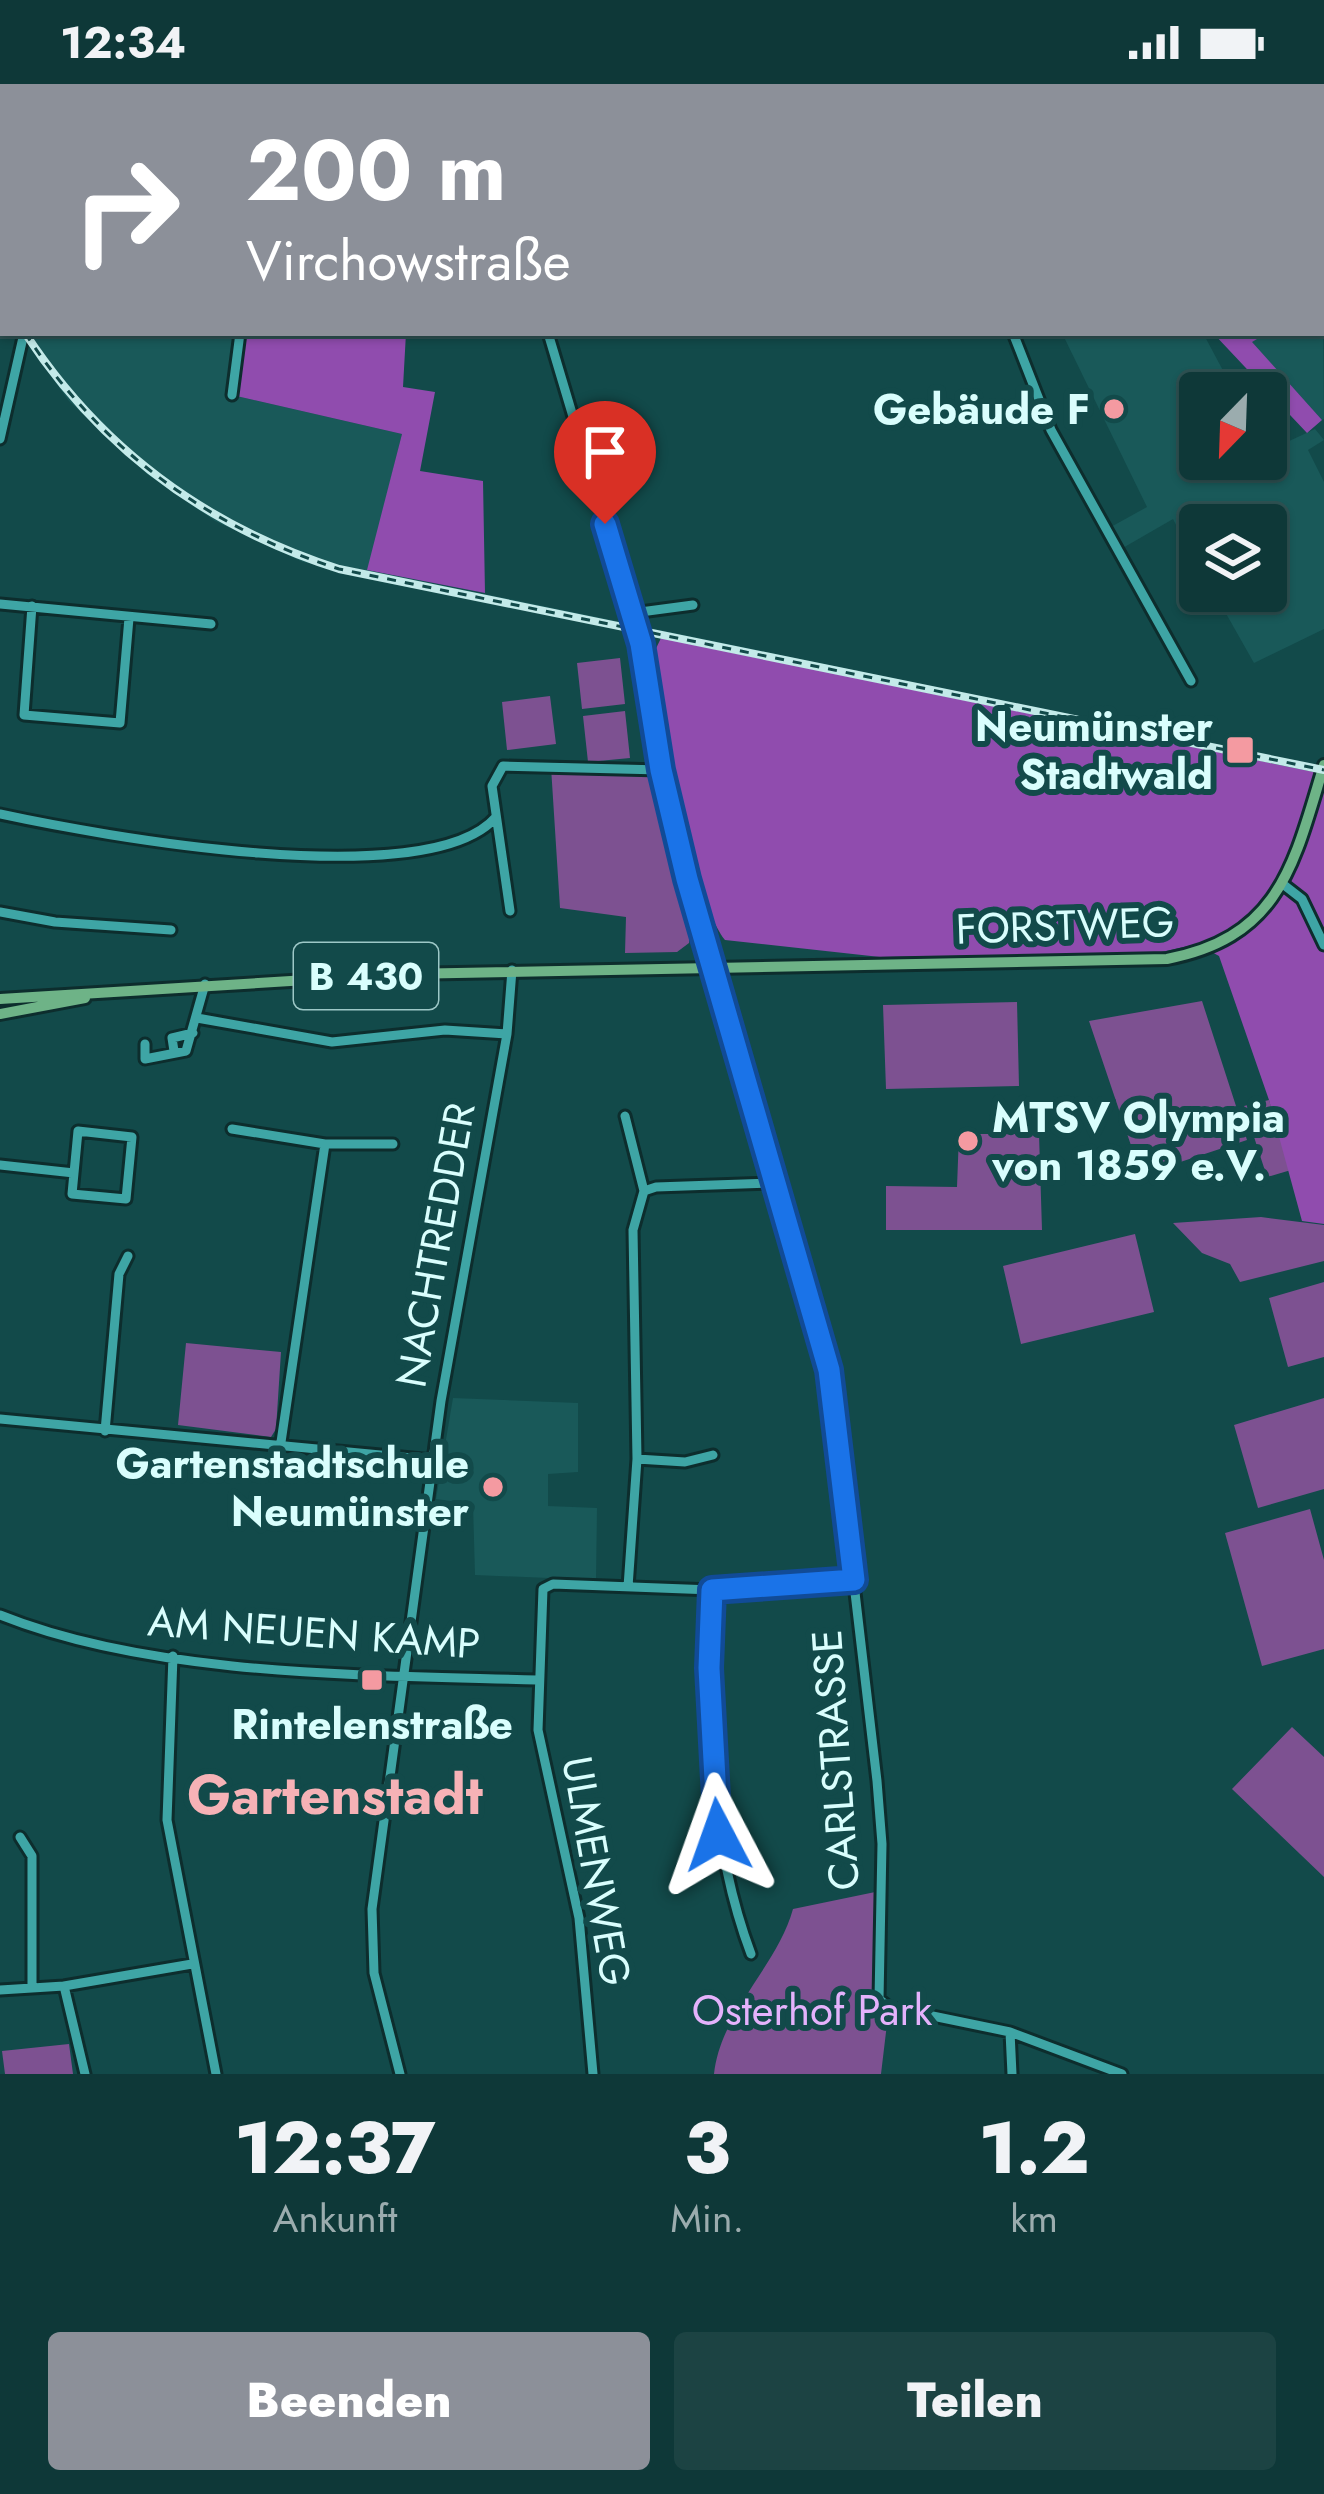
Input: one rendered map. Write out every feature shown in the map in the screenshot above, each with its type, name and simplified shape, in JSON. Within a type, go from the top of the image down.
[{"type":"main road","name":"FORSTWEG","points":[[711,967],[1167,959],[1195,953],[1239,932],[1284,885],[1322,772]]},
{"type":"main road","name":"B 430","points":[[0,999],[512,970],[711,967]]},
{"type":"main road","name":"B 430","points":[[0,1014],[96,994]]},
{"type":"street","points":[[0,439],[23,336]]},
{"type":"street","points":[[232,395],[240,336]]},
{"type":"street","name":"CARLSTRASSE","points":[[549,336],[633,613],[661,770],[711,967],[829,1370],[882,1844],[878,1999],[889,2007],[1010,2032]]},
{"type":"street","points":[[1013,336],[1051,430],[1191,681]]},
{"type":"street","points":[[0,604],[211,624]]},
{"type":"street","points":[[633,613],[693,605]]},
{"type":"street","points":[[32,607],[24,715],[119,723],[129,618]]},
{"type":"street","points":[[511,910],[493,786],[503,766],[661,770]]},
{"type":"street","points":[[0,814],[124,838],[237,852],[380,852],[472,838],[496,817]]},
{"type":"street","points":[[1284,885],[1302,899],[1324,945]]},
{"type":"street","points":[[0,912],[55,922],[171,930]]},
{"type":"street","name":"NACHTREDDER","points":[[403,1675],[433,1460],[507,1034],[512,970]]},
{"type":"street","points":[[145,1044],[145,1059],[186,1051],[205,984]]},
{"type":"street","points":[[197,1018],[332,1042],[445,1030],[507,1034]]},
{"type":"street","points":[[625,1116],[644,1191],[633,1230],[637,1459],[628,1588],[712,1590],[854,1580]]},
{"type":"street","points":[[232,1129],[241,1135],[325,1144],[393,1144]]},
{"type":"street","points":[[78,1131],[132,1137],[126,1199],[72,1194],[74,1173],[78,1131]]},
{"type":"street","points":[[281,1442],[325,1144]]},
{"type":"street","points":[[0,1165],[74,1173]]},
{"type":"street","points":[[644,1191],[773,1183]]},
{"type":"street","points":[[105,1431],[119,1274],[128,1256]]},
{"type":"street","points":[[0,1419],[433,1460]]},
{"type":"street","points":[[637,1459],[685,1462],[713,1455]]},
{"type":"street","name":"AM NEUEN KAMP","points":[[0,1615],[77,1641],[173,1656],[403,1675],[537,1680],[543,1589],[553,1584],[628,1588]]},
{"type":"street","points":[[712,1590],[709,1668],[718,1835],[751,1954]]},
{"type":"street","points":[[173,1656],[166,1820],[216,2074]]},
{"type":"street","points":[[400,2074],[374,1973],[370,1931],[403,1675]]},
{"type":"street","name":"ULMENWEG","points":[[537,1680],[543,1768],[579,1918],[593,2074]]},
{"type":"street","points":[[20,1837],[32,1856],[32,1988]]},
{"type":"street","points":[[0,1990],[64,1986],[192,1964]]},
{"type":"street","points":[[64,1986],[85,2074]]},
{"type":"street","points":[[1012,2074],[1010,2032],[1122,2074]]},
{"type":"shaded area","points":[[22,336],[240,336],[232,395],[402,434],[368,570],[1324,767],[1324,774],[303,562],[215,521],[147,474],[69,401]]},
{"type":"shaded area","points":[[240,336],[406,336],[403,387],[435,392],[420,471],[483,481],[485,593],[367,570],[402,434],[232,395]]},
{"type":"shaded area","points":[[1063,336],[1205,336],[1224,372],[1179,372],[1179,480],[1287,480],[1287,442],[1315,429],[1324,440],[1308,450],[1324,482],[1324,629],[1254,663],[1225,612],[1287,612],[1287,504],[1179,504],[1179,530],[1173,519],[1121,549],[1109,528],[1147,507]]},
{"type":"shaded area","points":[[1216,336],[1262,336],[1252,342],[1279,372],[1250,372]]},
{"type":"shaded area","points":[[1262,336],[1323,336],[1324,419],[1287,382],[1287,372],[1278,372],[1251,342]]},
{"type":"shaded area","points":[[1287,381],[1322,420],[1307,433],[1287,412]]},
{"type":"shaded area","points":[[661,638],[1324,774],[1324,1224],[1302,1221],[1269,1100],[1219,956],[1197,944],[1157,953],[880,957],[725,940],[700,886],[667,765],[652,664]]},
{"type":"shaded area","name":"Gartenstadtschule Neumünster","points":[[453,1398],[578,1403],[578,1472],[548,1474],[548,1506],[597,1508],[596,1580],[475,1575],[473,1504],[436,1499]]},
{"type":"green space","points":[[620,658],[625,704],[582,709],[577,663]]},
{"type":"green space","points":[[550,696],[556,744],[507,750],[502,702]]},
{"type":"green space","points":[[625,711],[630,758],[588,762],[583,716]]},
{"type":"green space","points":[[551,767],[648,770],[690,928],[689,943],[677,952],[625,953],[626,917],[560,908]]},
{"type":"green space","points":[[1202,1001],[1247,1140],[1141,1175],[1089,1021]]},
{"type":"green space","points":[[1017,1002],[1019,1086],[886,1089],[883,1005]]},
{"type":"green space","points":[[1269,1100],[1291,1170],[1267,1177],[1244,1106]]},
{"type":"green space","points":[[959,1134],[1039,1134],[1042,1230],[886,1230],[886,1186],[957,1187]]},
{"type":"green space","points":[[1261,1217],[1324,1225],[1324,1261],[1240,1282],[1230,1264],[1202,1253],[1173,1223]]},
{"type":"green space","points":[[1135,1234],[1154,1312],[1021,1344],[1003,1266]]},
{"type":"green space","points":[[1324,1282],[1324,1357],[1288,1367],[1269,1298]]},
{"type":"green space","points":[[186,1343],[281,1352],[276,1429],[271,1437],[178,1425]]},
{"type":"green space","points":[[1324,1398],[1324,1489],[1258,1508],[1234,1425]]},
{"type":"green space","points":[[1310,1509],[1324,1560],[1324,1649],[1262,1666],[1225,1533]]},
{"type":"green space","points":[[1292,1727],[1324,1757],[1324,1877],[1232,1789]]},
{"type":"green space","name":"Osterhof Park","points":[[880,1891],[876,2005],[889,2007],[881,2074],[714,2074],[727,2030],[775,1950],[793,1909]]},
{"type":"green space","points":[[69,2044],[73,2074],[5,2074],[2,2051]]},
{"type":"railway","points":[[27,336],[88,413],[161,479],[245,531],[339,569],[1324,770]]},
{"type":"place","name":"Gebäude F","points":[[1114,409]]},
{"type":"place","name":"Neumünster Stadtwald","points":[[1240,750]]},
{"type":"place","name":"MTSV Olympia von 1859 e.V.","points":[[968,1141]]},
{"type":"place","name":"Gartenstadtschule Neumünster","points":[[493,1487]]},
{"type":"place","name":"Rintelenstraße","points":[[372,1680]]},
{"type":"district","name":"Gartenstadt","points":[[335,1795]]},
{"type":"route","points":[[605,524],[641,644],[661,770],[687,879],[829,1370],[854,1580],[712,1590],[709,1668],[718,1835]]}]
